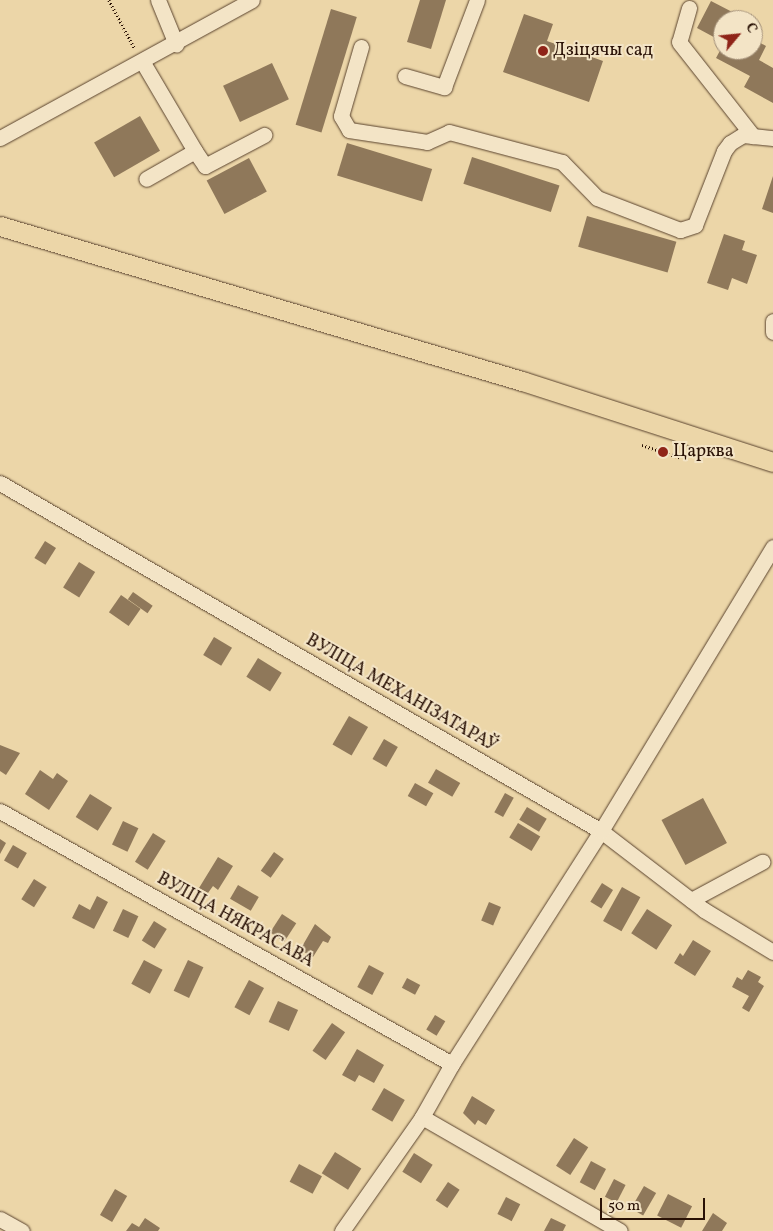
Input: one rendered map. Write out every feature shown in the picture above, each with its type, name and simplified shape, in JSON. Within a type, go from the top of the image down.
[{"type":"main road","points":[[0,226],[522,381],[773,462]]},
{"type":"street","points":[[158,0],[176,44]]},
{"type":"street","points":[[0,138],[176,44],[252,0]]},
{"type":"street","points":[[405,76],[444,87],[477,0]]},
{"type":"street","points":[[689,8],[679,42],[753,136]]},
{"type":"street","points":[[360,47],[341,116],[348,130],[427,142],[448,132],[562,162],[597,198],[680,230],[695,225],[724,152],[730,143],[743,135],[773,138]]},
{"type":"street","points":[[142,61],[205,166],[264,135]]},
{"type":"street","points":[[146,179],[195,151]]},
{"type":"street","points":[[773,322],[773,332]]},
{"type":"street","name":"ВУЛІЦА МЕХАНІЗАТАРАЎ","points":[[0,483],[601,831],[691,900],[773,952]]},
{"type":"street","points":[[342,1231],[422,1117],[452,1064],[601,831],[773,547]]},
{"type":"street","name":"ВУЛІЦА НЯКРАСАВА","points":[[0,811],[452,1064]]},
{"type":"street","points":[[691,900],[762,862]]},
{"type":"street","points":[[422,1117],[620,1231]]},
{"type":"street","points":[[0,1219],[22,1231]]},
{"type":"path","points":[[109,0],[142,61]]},
{"type":"path","points":[[642,445],[682,458]]},
{"type":"building","points":[[420,0],[446,0],[431,49],[407,42]]},
{"type":"building","points":[[711,1],[728,10],[713,10],[713,37],[697,28]]},
{"type":"building","points":[[331,9],[357,17],[321,133],[296,125]]},
{"type":"building","name":"Дзіцячы сад","points":[[524,14],[553,24],[547,41],[603,61],[589,102],[503,72]]},
{"type":"building","points":[[720,60],[759,60],[773,68],[773,103],[744,87],[750,76]]},
{"type":"building","points":[[272,63],[289,99],[240,122],[223,86]]},
{"type":"building","points":[[140,116],[160,151],[114,177],[94,142]]},
{"type":"building","points":[[347,143],[432,169],[422,202],[337,176]]},
{"type":"building","points":[[472,157],[559,185],[551,212],[463,184]]},
{"type":"building","points":[[249,158],[267,192],[224,214],[207,181]]},
{"type":"building","points":[[773,176],[773,213],[762,209]]},
{"type":"building","points":[[587,216],[676,242],[668,272],[578,247]]},
{"type":"building","points":[[724,234],[745,241],[742,250],[757,255],[747,284],[732,278],[728,290],[707,283]]},
{"type":"building","points":[[45,541],[56,548],[45,565],[34,558]]},
{"type":"building","points":[[79,562],[95,572],[79,598],[63,587]]},
{"type":"building","points":[[133,592],[153,606],[147,613],[128,599]]},
{"type":"building","points":[[121,595],[141,609],[129,626],[109,612]]},
{"type":"building","points":[[214,637],[232,648],[221,666],[203,655]]},
{"type":"building","points":[[258,658],[282,673],[270,691],[246,677]]},
{"type":"building","points":[[349,716],[368,727],[352,756],[332,745]]},
{"type":"building","points":[[384,739],[398,747],[386,767],[372,759]]},
{"type":"building","points":[[0,745],[20,753],[6,775],[0,771]]},
{"type":"building","points":[[436,769],[460,783],[452,797],[428,783]]},
{"type":"building","points":[[40,770],[53,779],[57,773],[68,781],[49,810],[25,794]]},
{"type":"building","points":[[415,783],[433,793],[426,806],[408,796]]},
{"type":"building","points":[[505,793],[514,798],[503,817],[494,812]]},
{"type":"building","points":[[90,794],[112,808],[98,831],[76,817]]},
{"type":"building","points":[[703,798],[727,843],[685,865],[662,820]]},
{"type":"building","points":[[527,807],[547,819],[539,832],[519,820]]},
{"type":"building","points":[[123,821],[138,828],[127,852],[112,845]]},
{"type":"building","points":[[518,823],[540,836],[532,851],[509,838]]},
{"type":"building","points":[[153,833],[166,841],[148,870],[135,862]]},
{"type":"building","points":[[0,839],[6,843],[0,854]]},
{"type":"building","points":[[13,845],[27,853],[18,869],[4,861]]},
{"type":"building","points":[[274,852],[284,859],[271,878],[261,871]]},
{"type":"building","points":[[218,857],[233,866],[218,890],[213,886],[208,893],[199,888]]},
{"type":"building","points":[[34,879],[47,887],[34,907],[21,899]]},
{"type":"building","points":[[602,883],[613,890],[601,909],[590,902]]},
{"type":"building","points":[[238,885],[259,897],[251,911],[230,899]]},
{"type":"building","points":[[622,887],[640,897],[621,931],[603,921]]},
{"type":"building","points":[[97,896],[108,902],[94,929],[72,918],[79,904],[90,910]]},
{"type":"building","points":[[489,902],[501,907],[493,925],[481,920]]},
{"type":"building","points":[[123,909],[138,916],[128,938],[113,931]]},
{"type":"building","points":[[647,909],[672,925],[656,950],[631,933]]},
{"type":"building","points":[[282,914],[296,923],[284,942],[270,932]]},
{"type":"building","points":[[154,921],[167,929],[155,948],[142,941]]},
{"type":"building","points":[[315,924],[331,937],[328,943],[323,941],[313,957],[300,950]]},
{"type":"building","points":[[693,940],[711,951],[695,976],[674,963],[680,953],[683,956]]},
{"type":"building","points":[[144,960],[163,970],[150,994],[131,984]]},
{"type":"building","points":[[188,960],[203,967],[189,998],[174,991]]},
{"type":"building","points":[[369,965],[384,973],[372,995],[357,987]]},
{"type":"building","points":[[748,970],[761,977],[758,982],[764,986],[749,1012],[742,1008],[749,996],[732,987],[737,977],[742,980]]},
{"type":"building","points":[[407,978],[420,985],[415,995],[402,988]]},
{"type":"building","points":[[249,980],[264,988],[249,1015],[234,1007]]},
{"type":"building","points":[[278,1001],[298,1010],[289,1031],[269,1022]]},
{"type":"building","points":[[435,1015],[445,1021],[437,1036],[426,1030]]},
{"type":"building","points":[[332,1023],[345,1032],[326,1060],[312,1051]]},
{"type":"building","points":[[357,1049],[384,1065],[374,1083],[359,1075],[355,1082],[342,1075]]},
{"type":"building","points":[[384,1088],[405,1100],[392,1122],[372,1110]]},
{"type":"building","points":[[472,1096],[495,1110],[486,1125],[478,1120],[475,1125],[463,1113]]},
{"type":"building","points":[[574,1138],[588,1147],[570,1175],[556,1166]]},
{"type":"building","points":[[335,1152],[361,1168],[348,1190],[322,1173]]},
{"type":"building","points":[[414,1153],[433,1165],[421,1183],[402,1172]]},
{"type":"building","points":[[591,1161],[606,1169],[595,1190],[580,1182]]},
{"type":"building","points":[[299,1164],[322,1176],[313,1194],[290,1182]]},
{"type":"building","points":[[614,1179],[626,1185],[617,1203],[605,1197]]},
{"type":"building","points":[[448,1182],[460,1190],[447,1208],[436,1200]]},
{"type":"building","points":[[644,1186],[656,1193],[643,1216],[631,1209]]},
{"type":"building","points":[[115,1189],[127,1196],[112,1222],[100,1215]]},
{"type":"building","points":[[668,1194],[692,1206],[681,1228],[657,1215]]},
{"type":"building","points":[[506,1197],[520,1204],[512,1221],[497,1214]]},
{"type":"building","points":[[713,1213],[727,1223],[722,1231],[702,1231]]},
{"type":"building","points":[[145,1218],[160,1228],[158,1231],[126,1231],[132,1223],[139,1227]]},
{"type":"building","points":[[551,1218],[566,1225],[563,1231],[544,1231]]},
{"type":"place","name":"Дзіцячы сад","points":[[543,51]]},
{"type":"place","name":"Царква","points":[[663,452]]}]
